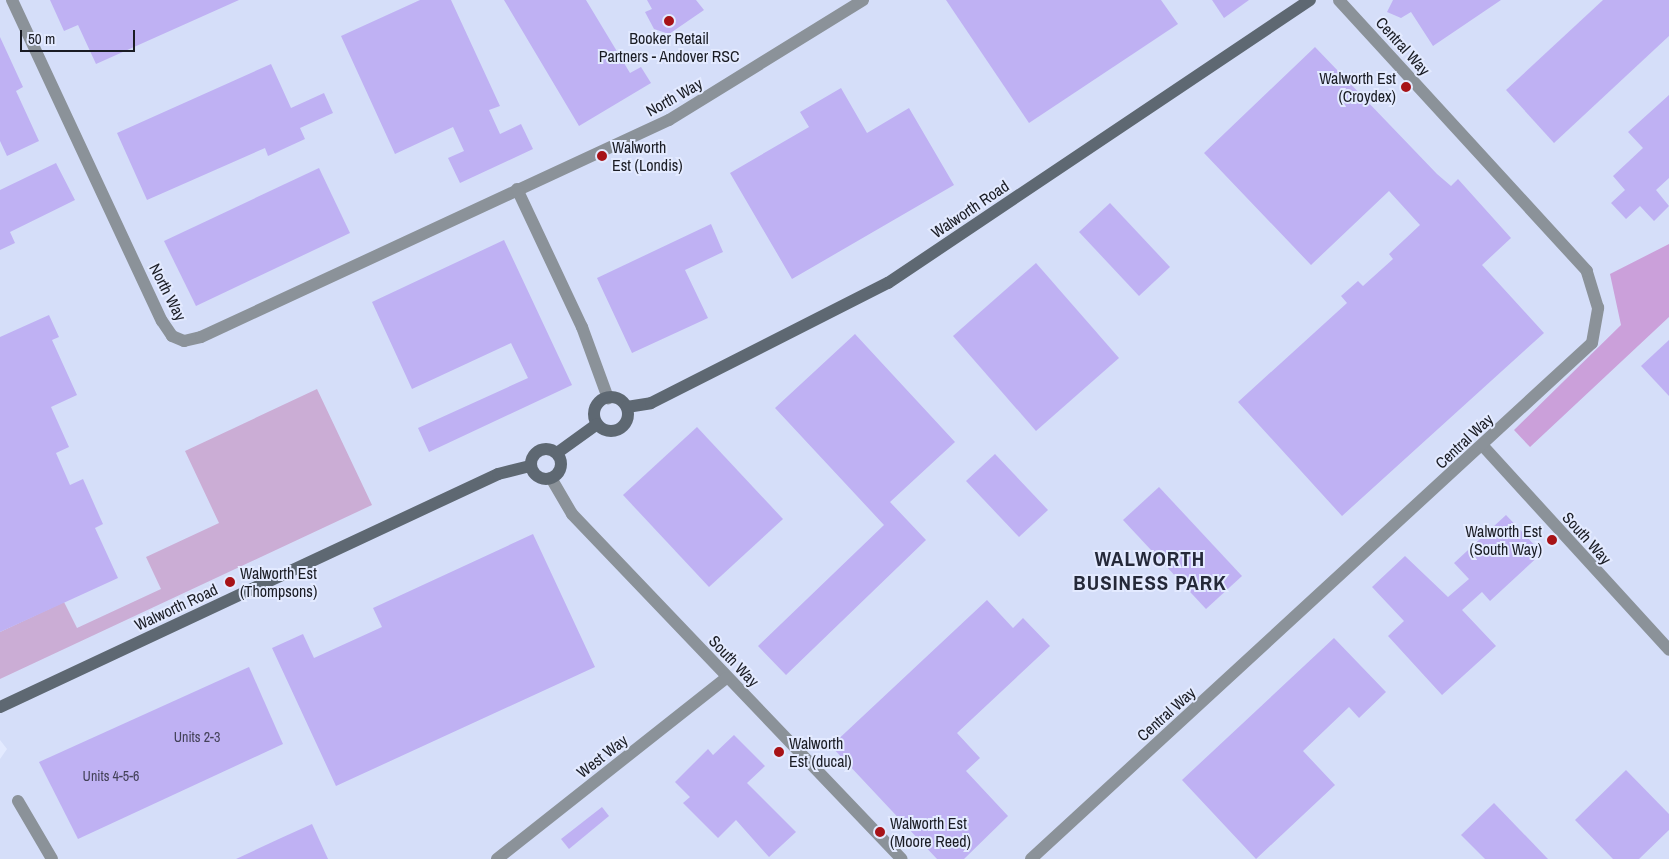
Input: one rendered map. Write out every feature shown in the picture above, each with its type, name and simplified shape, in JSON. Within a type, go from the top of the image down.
[{"type":"street","name":"North Way","points":[[12,0],[162,320],[179,340],[201,337],[669,120],[863,0]]},
{"type":"street","name":"Walworth Road","points":[[627,407],[651,403],[888,283],[1310,0]]},
{"type":"street","name":"Central Way","points":[[1031,859],[1483,446],[1592,343],[1598,325],[1594,287],[1587,271],[1339,0]]},
{"type":"street","points":[[517,189],[582,327],[608,398]]},
{"type":"street","points":[[608,398],[619,399],[627,407],[628,418],[617,431],[597,424],[596,408],[608,398]]},
{"type":"street","points":[[557,452],[561,468],[551,478],[536,475],[530,466],[533,456],[541,449],[557,452],[597,424]]},
{"type":"street","name":"South Way","points":[[1483,446],[1669,650]]},
{"type":"street","name":"Walworth Road","points":[[0,707],[498,474],[530,466]]},
{"type":"street","name":"South Way","points":[[551,478],[572,514],[726,678],[902,859]]},
{"type":"street","name":"West Way","points":[[497,859],[726,678]]},
{"type":"street","points":[[18,801],[52,859]]},
{"type":"shaded area","name":"WALWORTH BUSINESS PARK","points":[[0,0],[1669,0],[1669,859],[0,859],[0,759],[7,749],[0,740]]},
{"type":"shaded area","points":[[1669,244],[1669,317],[1530,447],[1514,430],[1621,325],[1610,274]]},
{"type":"shaded area","points":[[317,389],[372,505],[0,679],[0,632],[64,602],[77,628],[161,589],[146,557],[219,523],[185,451]]},
{"type":"building","points":[[50,0],[239,0],[96,64],[78,25],[64,31]]},
{"type":"building","points":[[420,0],[451,0],[500,106],[489,110],[500,134],[521,124],[533,149],[460,183],[448,158],[464,151],[453,127],[395,154],[341,36]]},
{"type":"building","points":[[504,0],[586,0],[630,73],[641,67],[651,83],[579,126]]},
{"type":"building","name":"Booker Retail Partners - Andover RSC","points":[[647,0],[696,0],[704,10],[669,34],[654,29],[645,12],[652,9]]},
{"type":"building","points":[[946,0],[1161,0],[1178,24],[1029,123]]},
{"type":"building","points":[[1212,0],[1249,0],[1224,18]]},
{"type":"building","points":[[1393,0],[1501,0],[1433,46],[1411,12],[1401,18],[1387,12]]},
{"type":"building","points":[[1603,0],[1669,0],[1669,36],[1554,143],[1506,90]]},
{"type":"building","points":[[0,37],[23,87],[16,91],[39,141],[7,156],[0,141]]},
{"type":"building","points":[[1315,47],[1437,174],[1451,186],[1458,179],[1511,238],[1482,265],[1544,333],[1342,516],[1238,402],[1347,303],[1341,296],[1358,281],[1363,286],[1393,259],[1389,254],[1420,225],[1389,191],[1311,265],[1204,153]]},
{"type":"building","points":[[271,64],[291,108],[324,93],[333,113],[300,128],[305,139],[268,156],[265,148],[147,200],[117,133]]},
{"type":"building","points":[[841,88],[867,133],[909,108],[954,185],[792,279],[730,173],[809,127],[800,112]]},
{"type":"building","points":[[1669,95],[1669,178],[1656,190],[1669,206],[1654,221],[1640,206],[1626,219],[1611,203],[1625,190],[1613,176],[1643,148],[1628,132]]},
{"type":"building","points":[[56,163],[75,200],[10,232],[15,243],[0,250],[0,190]]},
{"type":"building","points":[[319,168],[350,233],[196,306],[164,241]]},
{"type":"building","points":[[1110,203],[1170,267],[1139,296],[1079,232]]},
{"type":"building","points":[[711,224],[723,252],[685,270],[708,318],[632,353],[597,278]]},
{"type":"building","points":[[504,240],[572,385],[429,452],[418,428],[528,378],[511,343],[412,389],[372,302]]},
{"type":"building","points":[[1036,263],[1119,358],[1036,431],[953,336]]},
{"type":"building","points":[[49,315],[59,337],[52,340],[77,395],[51,407],[69,447],[56,453],[70,485],[83,479],[103,524],[95,528],[118,578],[0,632],[0,337]]},
{"type":"building","points":[[855,334],[955,442],[890,502],[926,540],[786,675],[758,646],[884,525],[775,408]]},
{"type":"building","points":[[1669,340],[1669,396],[1641,366]]},
{"type":"building","points":[[697,427],[783,519],[709,587],[623,495]]},
{"type":"building","points":[[995,454],[1048,510],[1019,537],[966,481]]},
{"type":"building","points":[[1159,487],[1242,576],[1206,609],[1123,520]]},
{"type":"building","points":[[1506,515],[1542,553],[1490,601],[1482,592],[1462,610],[1496,646],[1442,695],[1388,636],[1404,621],[1372,587],[1405,556],[1448,597],[1469,579],[1454,563]]},
{"type":"building","points":[[533,534],[595,667],[336,786],[272,648],[303,634],[314,658],[382,627],[373,608]]},
{"type":"building","points":[[987,600],[1013,628],[1023,618],[1050,646],[957,733],[980,758],[966,771],[1008,816],[964,859],[937,859],[831,746]]},
{"type":"building","points":[[1334,638],[1386,692],[1359,718],[1349,707],[1303,751],[1335,785],[1256,859],[1182,780]]},
{"type":"building","points":[[249,667],[283,744],[78,839],[39,762]]},
{"type":"building","points":[[734,735],[765,766],[747,783],[796,832],[769,857],[736,820],[718,838],[683,803],[690,797],[675,782],[708,749],[713,755]]},
{"type":"building","points":[[1626,770],[1669,814],[1669,830],[1639,859],[1613,859],[1575,820]]},
{"type":"building","points":[[1494,803],[1548,859],[1485,859],[1461,835]]},
{"type":"building","points":[[602,807],[609,816],[569,849],[561,839]]},
{"type":"building","points":[[312,824],[328,859],[236,859],[281,838]]},
{"type":"place","name":"Booker Retail Partners - Andover RSC","points":[[669,21]]},
{"type":"place","name":"Walworth Est (Croydex)","points":[[1406,87]]},
{"type":"place","name":"Walworth Est (Londis)","points":[[602,156]]},
{"type":"place","name":"Walworth Est (South Way)","points":[[1552,540]]},
{"type":"place","name":"Walworth Est (Thompsons)","points":[[230,582]]},
{"type":"place","name":"Walworth Est (ducal)","points":[[779,752]]},
{"type":"place","name":"Walworth Est (Moore Reed)","points":[[880,832]]},
{"type":"district","name":"WALWORTH BUSINESS PARK","points":[[1150,571]]}]
